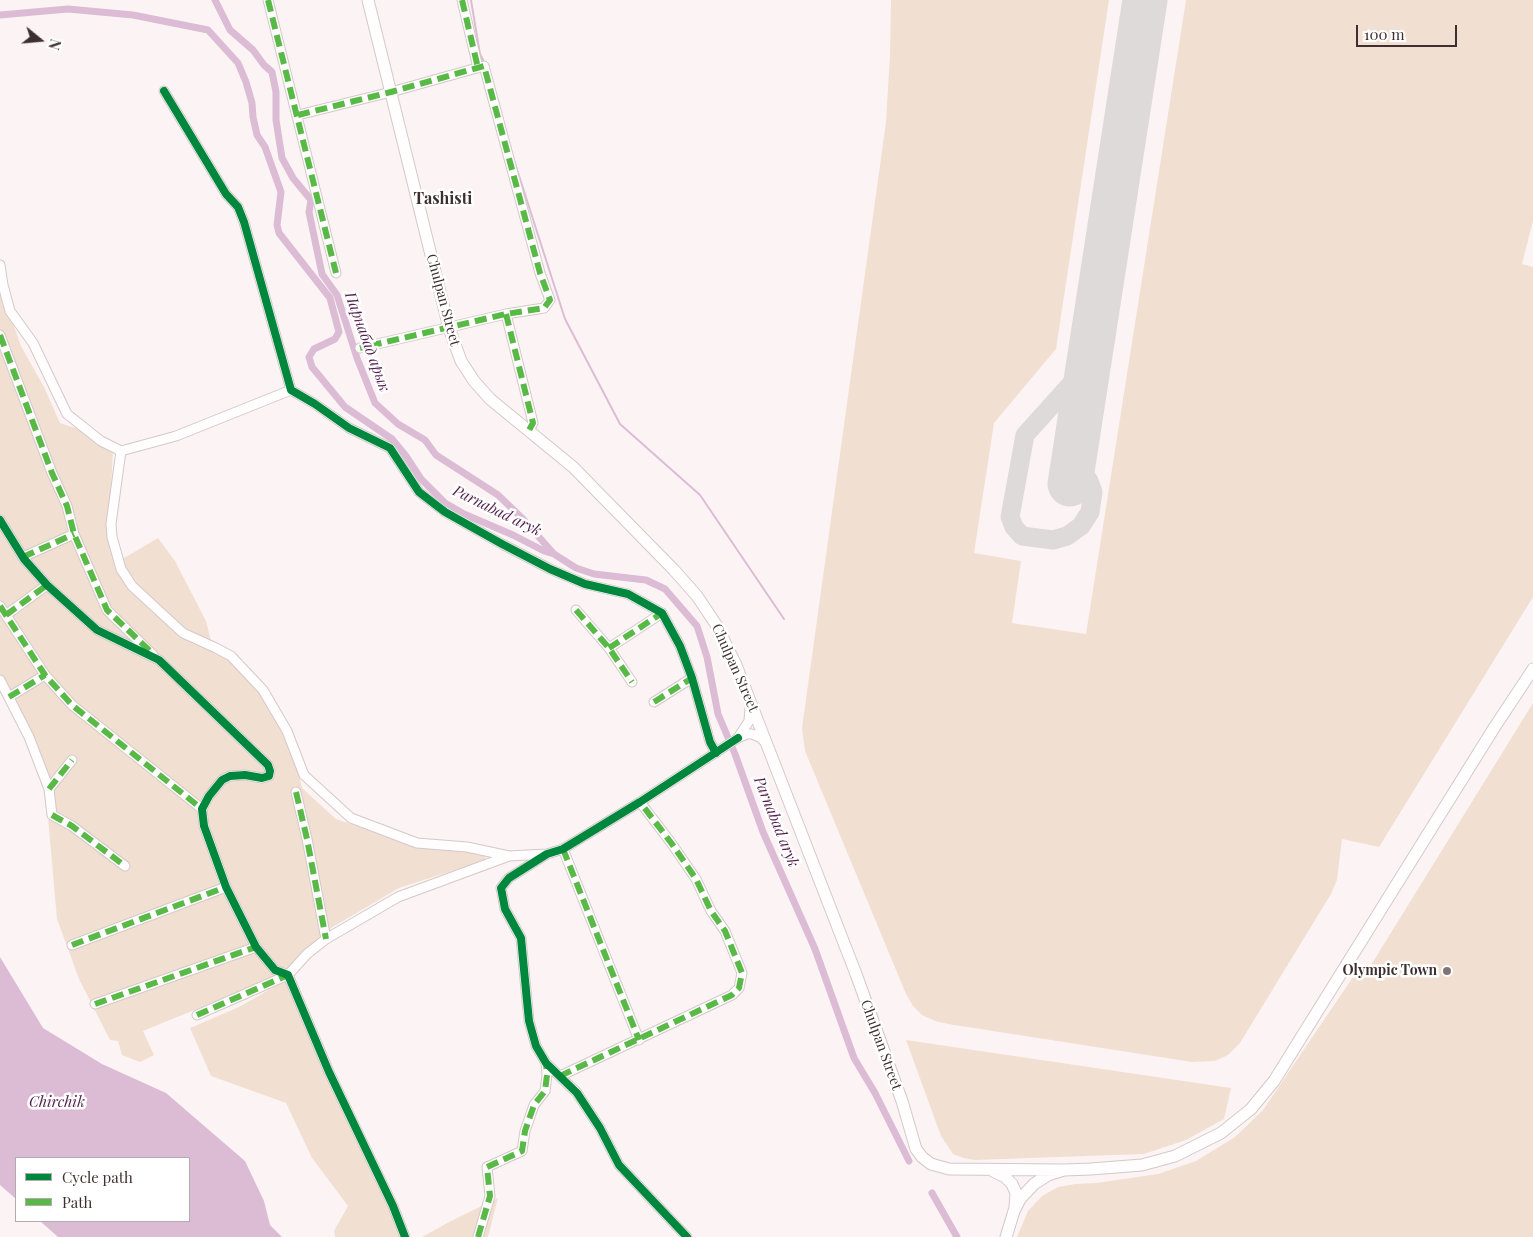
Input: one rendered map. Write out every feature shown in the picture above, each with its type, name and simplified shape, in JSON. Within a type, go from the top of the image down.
[{"type":"main road","name":"Chulpan Street","points":[[368,0],[450,328],[459,356],[474,381],[490,399],[573,468],[674,570],[710,614],[724,639],[748,694],[856,974],[902,1101],[916,1150],[926,1160],[943,1168],[989,1170],[1064,1170],[1126,1167],[1175,1156],[1221,1132],[1251,1109],[1274,1081],[1494,728],[1533,669]]},
{"type":"main road","points":[[989,1170],[1002,1175],[1012,1184],[1016,1196],[1014,1211],[1006,1237]]},
{"type":"main road","points":[[1014,1211],[1025,1193],[1034,1184],[1048,1175],[1064,1170]]},
{"type":"street","points":[[268,0],[336,273]]},
{"type":"street","points":[[462,0],[478,68]]},
{"type":"street","points":[[298,115],[484,66],[540,273],[550,300],[544,308],[506,314],[360,348]]},
{"type":"street","points":[[164,91],[226,194],[238,207],[244,222],[291,390],[349,428],[390,448],[418,492],[445,512],[550,569],[585,584],[628,594],[662,613],[672,628],[692,678],[710,742],[719,751]]},
{"type":"street","points":[[0,265],[10,311],[34,343],[67,414],[101,441],[121,451],[176,436],[291,390]]},
{"type":"street","points":[[506,314],[533,423],[528,430]]},
{"type":"street","points":[[0,335],[52,473],[67,506],[74,534],[108,610],[268,764],[269,776],[262,778],[245,775],[230,776],[222,780],[209,796],[202,809],[204,826],[226,887],[256,947],[275,970],[288,975],[329,1072],[393,1206],[405,1237]]},
{"type":"street","points":[[121,451],[111,524],[112,537],[121,568],[132,586],[182,633],[230,656],[263,690],[287,731],[304,775],[351,818],[417,842],[467,847],[509,856],[547,854],[563,849],[640,802],[738,738],[752,734],[761,738],[768,746]]},
{"type":"street","points":[[0,520],[23,558],[47,585],[97,630],[159,660]]},
{"type":"street","points":[[23,558],[74,534]]},
{"type":"street","points":[[6,614],[47,585]]},
{"type":"street","points":[[0,606],[46,675],[72,705],[202,809]]},
{"type":"street","points":[[576,610],[609,648],[632,682]]},
{"type":"street","points":[[609,648],[662,613]]},
{"type":"street","points":[[9,697],[46,675]]},
{"type":"street","points":[[654,702],[692,678]]},
{"type":"street","points":[[0,680],[29,737],[49,789],[52,815],[72,826],[125,866]]},
{"type":"street","points":[[738,738],[745,729],[750,717],[748,694]]},
{"type":"street","points":[[49,789],[72,760]]},
{"type":"street","points":[[296,792],[326,939]]},
{"type":"street","points":[[560,1076],[732,995],[738,988],[742,973],[725,931],[711,911],[696,879],[640,802]]},
{"type":"street","points":[[563,849],[639,1040]]},
{"type":"street","points":[[547,854],[509,878],[502,888],[505,909],[521,938],[530,1021],[536,1046],[546,1063],[577,1093],[600,1128],[619,1165],[687,1237]]},
{"type":"street","points":[[197,1015],[288,975],[307,954],[326,939],[398,897],[509,856]]},
{"type":"street","points":[[72,945],[226,887]]},
{"type":"street","points":[[95,1004],[256,947]]},
{"type":"street","points":[[478,1237],[490,1196],[487,1167],[522,1151],[525,1131],[534,1105],[545,1091],[546,1063]]},
{"type":"shaded area","points":[[891,0],[1109,0],[1056,349],[994,423],[974,553],[1021,561],[1012,623],[1086,634],[1186,0],[1533,0],[1533,221],[1522,264],[1533,267],[1533,597],[1379,847],[1342,839],[1337,880],[1331,894],[1240,1043],[1228,1055],[1215,1061],[1192,1062],[948,1024],[922,1015],[913,1006],[906,994],[805,751],[802,728],[886,122]]},
{"type":"shaded area","points":[[0,275],[9,312],[21,346],[44,387],[60,423],[85,431],[113,449],[109,536],[124,558],[158,538],[175,561],[206,621],[213,649],[235,664],[259,691],[281,725],[296,761],[302,788],[336,819],[403,842],[484,852],[486,860],[399,888],[331,928],[324,941],[275,977],[143,1031],[154,1055],[140,1062],[122,1055],[118,1041],[110,1040],[79,979],[57,919],[44,773],[0,691]]},
{"type":"shaded area","name":"Olympic Town","points":[[1533,703],[1533,1237],[1017,1237],[1028,1211],[1042,1196],[1058,1187],[1158,1174],[1196,1161],[1235,1137],[1263,1110],[1353,977],[1371,965]]},
{"type":"shaded area","points":[[286,980],[402,1237],[335,1237],[334,1231],[348,1206],[312,1158],[286,1103],[211,1076],[190,1028],[239,1007]]},
{"type":"shaded area","points":[[906,1040],[1231,1088],[1224,1119],[1186,1140],[1144,1154],[975,1160],[953,1154],[941,1136]]},
{"type":"shaded area","points":[[498,1198],[488,1237],[422,1237],[451,1221]]},
{"type":"water","name":"Chirchik","points":[[0,957],[43,1028],[102,1064],[166,1093],[245,1161],[264,1201],[270,1225],[282,1237],[58,1237],[41,1222],[190,1222],[190,1157],[15,1157],[15,1198],[0,1185]]},
{"type":"waterway","name":"Парнабад арык","points":[[215,0],[230,30],[253,50],[272,72],[276,92],[276,120],[282,158],[293,178],[311,200],[309,212],[322,274],[337,295],[357,358],[375,403],[398,424],[425,440],[436,455],[498,495],[523,519],[554,554]]},
{"type":"waterway","points":[[471,0],[480,54],[485,64]]},
{"type":"waterway","name":"Parnabad aryk","points":[[0,15],[68,9],[133,15],[208,30],[238,63],[246,82],[252,103],[257,135],[265,147],[281,192],[277,225],[279,233],[330,298],[339,332],[335,339],[314,349],[309,357],[312,367],[345,407],[392,439],[421,479],[445,503],[464,514],[554,554],[576,568],[594,574],[646,580],[665,589],[697,626],[707,657],[718,714],[735,754],[763,832],[815,949],[854,1058],[875,1093],[909,1161]]},
{"type":"waterway","points":[[513,157],[565,319],[620,424],[700,495],[784,619]]},
{"type":"waterway","name":"Parnabad aryk","points":[[932,1193],[957,1237]]},
{"type":"taxiway","points":[[1076,444],[1081,469],[1089,481],[1093,492],[1090,512],[1081,526],[1067,536],[1053,540],[1022,536],[1014,527],[1010,517],[1025,435],[1080,374],[1090,354]]},
{"type":"runway","points":[[1070,484],[1145,0]]},
{"type":"marked path","points":[[268,0],[336,273]]},
{"type":"marked path","points":[[462,0],[478,68]]},
{"type":"marked path","points":[[298,115],[484,66],[540,273],[550,300],[544,308],[506,314],[360,348]]},
{"type":"marked path","points":[[506,314],[533,423],[529,430]]},
{"type":"marked path","points":[[0,335],[52,473],[67,506],[74,534],[107,610],[150,651]]},
{"type":"marked path","points":[[23,557],[74,534]]},
{"type":"marked path","points":[[6,615],[47,585]]},
{"type":"marked path","points":[[0,606],[45,675],[72,705],[202,809]]},
{"type":"marked path","points":[[576,610],[609,648],[632,682]]},
{"type":"marked path","points":[[609,648],[662,613]]},
{"type":"marked path","points":[[9,697],[45,675]]},
{"type":"marked path","points":[[654,702],[692,678]]},
{"type":"marked path","points":[[49,789],[72,760]]},
{"type":"marked path","points":[[296,792],[326,939]]},
{"type":"marked path","points":[[560,1076],[732,995],[739,988],[742,973],[725,931],[711,911],[696,879],[640,802]]},
{"type":"marked path","points":[[52,815],[72,826],[125,866]]},
{"type":"marked path","points":[[563,849],[639,1040]]},
{"type":"marked path","points":[[72,945],[226,887]]},
{"type":"marked path","points":[[95,1004],[256,947]]},
{"type":"marked path","points":[[197,1015],[288,975]]},
{"type":"marked path","points":[[478,1237],[490,1196],[487,1167],[522,1151],[525,1131],[534,1105],[545,1091],[546,1063]]},
{"type":"cycle path","points":[[164,91],[226,194],[238,207],[244,222],[291,390],[349,428],[390,448],[419,492],[445,512],[550,569],[585,584],[628,594],[662,613],[680,646],[692,678],[710,742],[716,753]]},
{"type":"cycle path","points":[[0,520],[24,559],[47,585],[97,630],[159,660],[268,765],[269,776],[262,778],[245,775],[230,776],[222,780],[209,796],[202,809],[204,826],[226,887],[256,947],[275,970],[288,975],[329,1072],[393,1206],[405,1237]]},
{"type":"cycle path","points":[[687,1237],[619,1165],[600,1128],[577,1093],[546,1063],[536,1046],[529,1021],[521,938],[505,909],[501,888],[509,878],[547,854],[563,849],[640,802],[738,738]]},
{"type":"place","name":"Olympic Town","points":[[1447,971]]},
{"type":"district","name":"Tashisti","points":[[443,199]]}]
